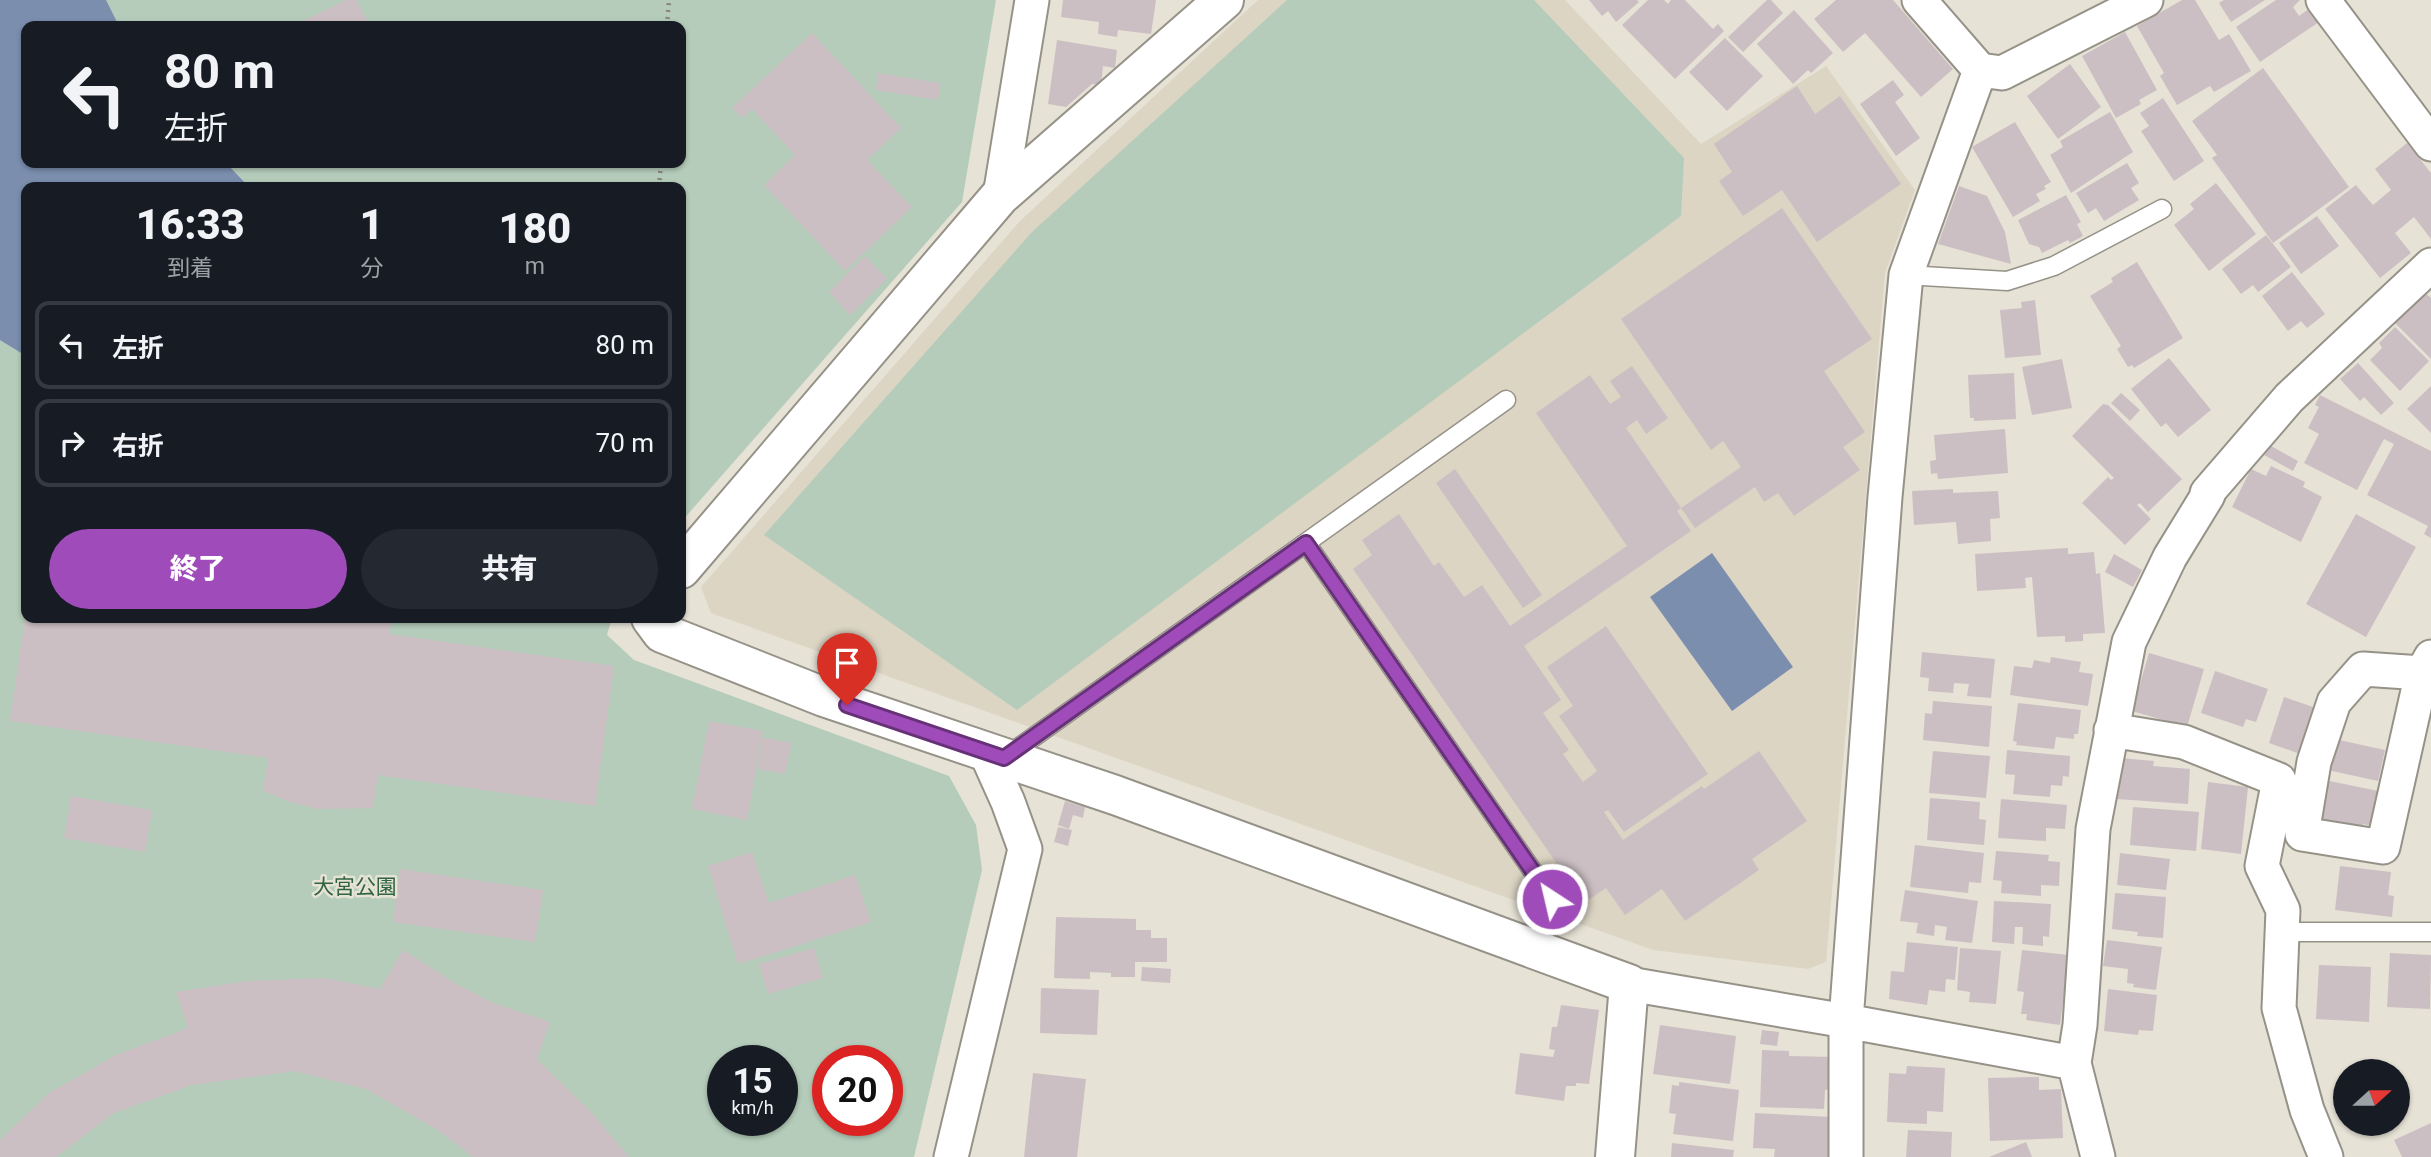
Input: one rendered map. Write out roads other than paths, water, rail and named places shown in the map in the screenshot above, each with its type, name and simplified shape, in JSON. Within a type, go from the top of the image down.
[{"type":"street","points":[[1000,196],[1032,0]]},
{"type":"street","points":[[686,563],[1000,196],[1224,0]]},
{"type":"street","points":[[1919,0],[1980,70],[2002,73],[2146,0]]},
{"type":"street","points":[[2323,0],[2431,144]]},
{"type":"street","points":[[1846,1157],[1846,1021],[1885,496],[1906,275],[1980,70]]},
{"type":"street","points":[[2098,1157],[2074,1063],[2080,1025],[2093,829],[2129,642],[2170,557],[2207,493],[2289,398],[2428,272]]},
{"type":"street","points":[[655,623],[662,633],[824,697],[1115,795],[1629,984],[2074,1063]]},
{"type":"street","points":[[2427,665],[2383,847],[2302,834],[2314,762],[2334,702],[2363,669],[2427,665]]},
{"type":"street","points":[[2111,730],[2184,741],[2280,780],[2262,866],[2283,910],[2278,1008],[2307,1110],[2326,1157]]},
{"type":"street","points":[[951,1157],[1026,849],[995,755]]},
{"type":"street","points":[[1615,1157],[1629,984]]},
{"type":"lane","points":[[1906,275],[2007,281],[2054,266],[2162,209]]},
{"type":"lane","points":[[995,755],[1306,543],[1506,400]]},
{"type":"lane","points":[[1306,543],[1552,899]]},
{"type":"lane","points":[[2282,932],[2430,932]]},
{"type":"water","points":[[0,0],[106,0],[116,21],[21,21],[21,168],[231,168],[244,182],[21,182],[21,353],[0,340]]},
{"type":"water","points":[[1712,553],[1793,667],[1732,711],[1650,597]]},
{"type":"park label","name":"大宮公園","points":[[355,887]]}]
